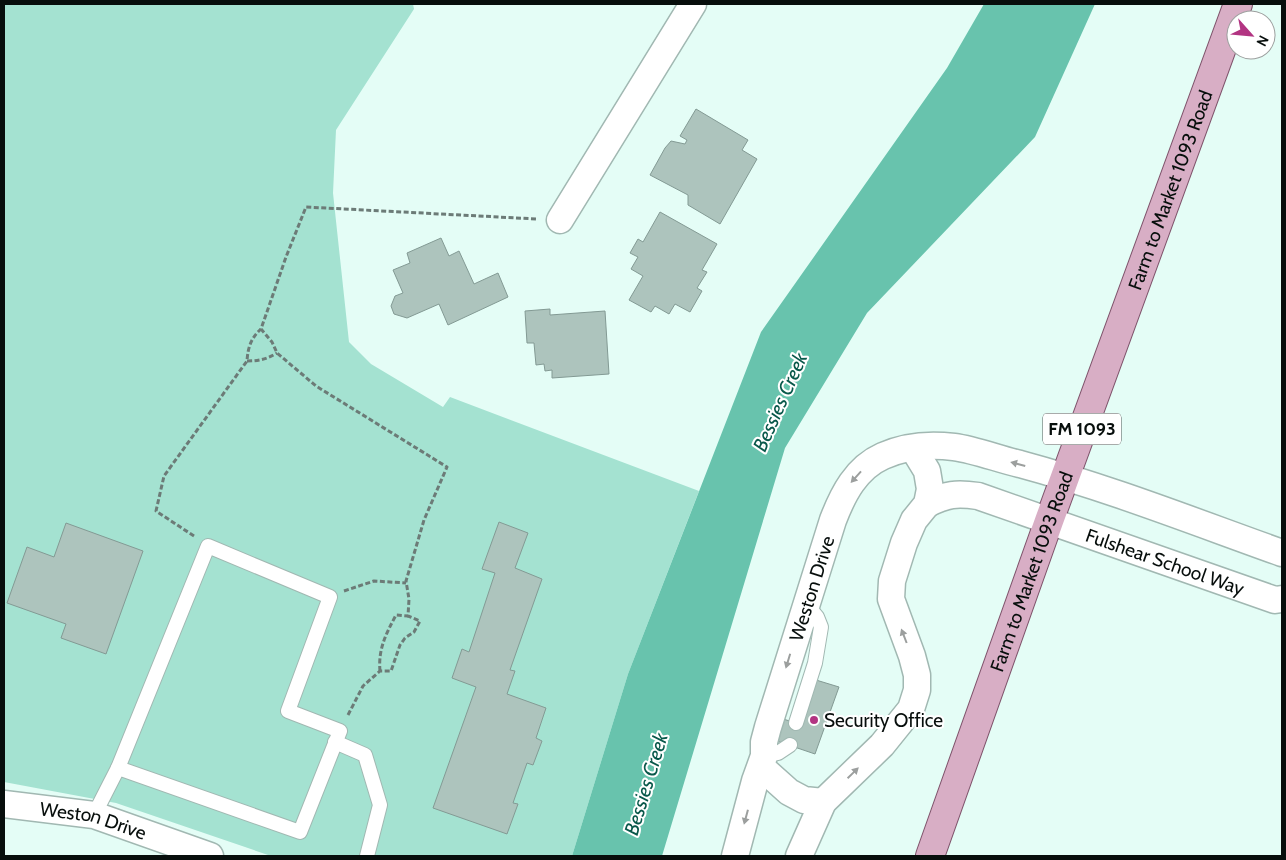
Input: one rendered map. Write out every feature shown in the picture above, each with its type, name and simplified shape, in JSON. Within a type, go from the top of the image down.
[{"type":"main road","name":"Farm to Market 1093 Road","points":[[930,856],[1065,476],[1238,4]]},
{"type":"street","points":[[560,220],[693,4]]},
{"type":"street","name":"Weston Drive","points":[[735,856],[762,762],[764,742],[806,604],[833,520],[842,498],[851,483],[870,463],[882,456],[931,445],[955,447],[1065,476]]},
{"type":"street","points":[[913,448],[928,471],[930,489],[927,504]]},
{"type":"street","points":[[1065,476],[1282,553]]},
{"type":"street","points":[[799,856],[823,802],[882,745],[911,709],[917,690],[917,675],[891,599],[892,581],[904,543],[914,520],[927,504],[942,496],[957,494],[978,496],[1049,521]]},
{"type":"street","name":"Fulshear School Way","points":[[1049,521],[1274,600],[1282,599]]},
{"type":"street","points":[[762,762],[789,792],[804,800],[823,802]]},
{"type":"street","name":"Weston Drive","points":[[4,804],[94,815],[210,856]]},
{"type":"lane","points":[[94,815],[118,768],[208,546],[330,597],[288,711],[337,737],[365,755],[380,805],[367,856]]},
{"type":"lane","points":[[796,723],[816,662],[822,627],[817,617],[806,604]]},
{"type":"lane","points":[[118,768],[300,832],[337,737]]},
{"type":"lane","points":[[762,762],[790,745]]},
{"type":"path","points":[[208,546],[156,511],[164,476],[247,361],[252,337],[261,329],[286,257],[306,208],[560,220]]},
{"type":"path","points":[[261,329],[272,342],[277,353],[316,386],[447,467],[424,520],[406,583],[409,599],[408,616]]},
{"type":"path","points":[[247,361],[268,358],[277,353]]},
{"type":"path","points":[[330,597],[374,581],[406,583]]},
{"type":"path","points":[[337,737],[363,686],[380,671],[391,671],[400,645],[405,638],[414,632],[420,621],[408,616],[396,615],[381,647],[380,671]]},
{"type":"shaded area","points":[[4,4],[413,4],[414,9],[336,130],[333,193],[349,342],[371,364],[443,407],[450,397],[699,491],[628,674],[572,856],[271,856],[116,803],[4,782]]},
{"type":"water","name":"Bessies Creek","points":[[984,4],[1095,4],[1035,137],[867,313],[785,448],[662,856],[572,856],[628,674],[761,332],[947,68]]},
{"type":"building","points":[[696,109],[748,140],[742,150],[757,159],[720,224],[688,205],[688,195],[650,175],[671,141],[685,144],[687,140],[680,136]]},
{"type":"building","points":[[660,212],[717,244],[702,270],[707,272],[697,288],[702,291],[690,312],[675,304],[669,314],[655,306],[651,312],[629,300],[643,276],[631,269],[638,257],[630,253],[638,239],[643,242]]},
{"type":"building","points":[[441,238],[449,256],[459,251],[474,284],[498,273],[508,297],[448,325],[439,304],[407,318],[394,314],[391,306],[395,296],[403,293],[393,270],[410,263],[407,253]]},
{"type":"building","points":[[550,309],[550,315],[605,311],[609,374],[552,378],[552,370],[545,371],[544,364],[536,365],[534,343],[527,343],[525,311]]},
{"type":"building","points":[[499,522],[528,533],[515,568],[542,579],[510,670],[515,671],[507,694],[546,708],[536,738],[542,741],[533,765],[527,763],[513,803],[518,804],[507,834],[433,808],[476,687],[452,678],[462,649],[469,652],[495,573],[482,569]]},
{"type":"building","points":[[66,523],[143,551],[106,654],[61,638],[66,624],[7,603],[27,547],[54,557]]},
{"type":"building","name":"Security Office","points":[[816,680],[839,687],[815,754],[771,739],[777,717],[799,724]]},
{"type":"place","name":"Security Office","points":[[814,720]]}]
